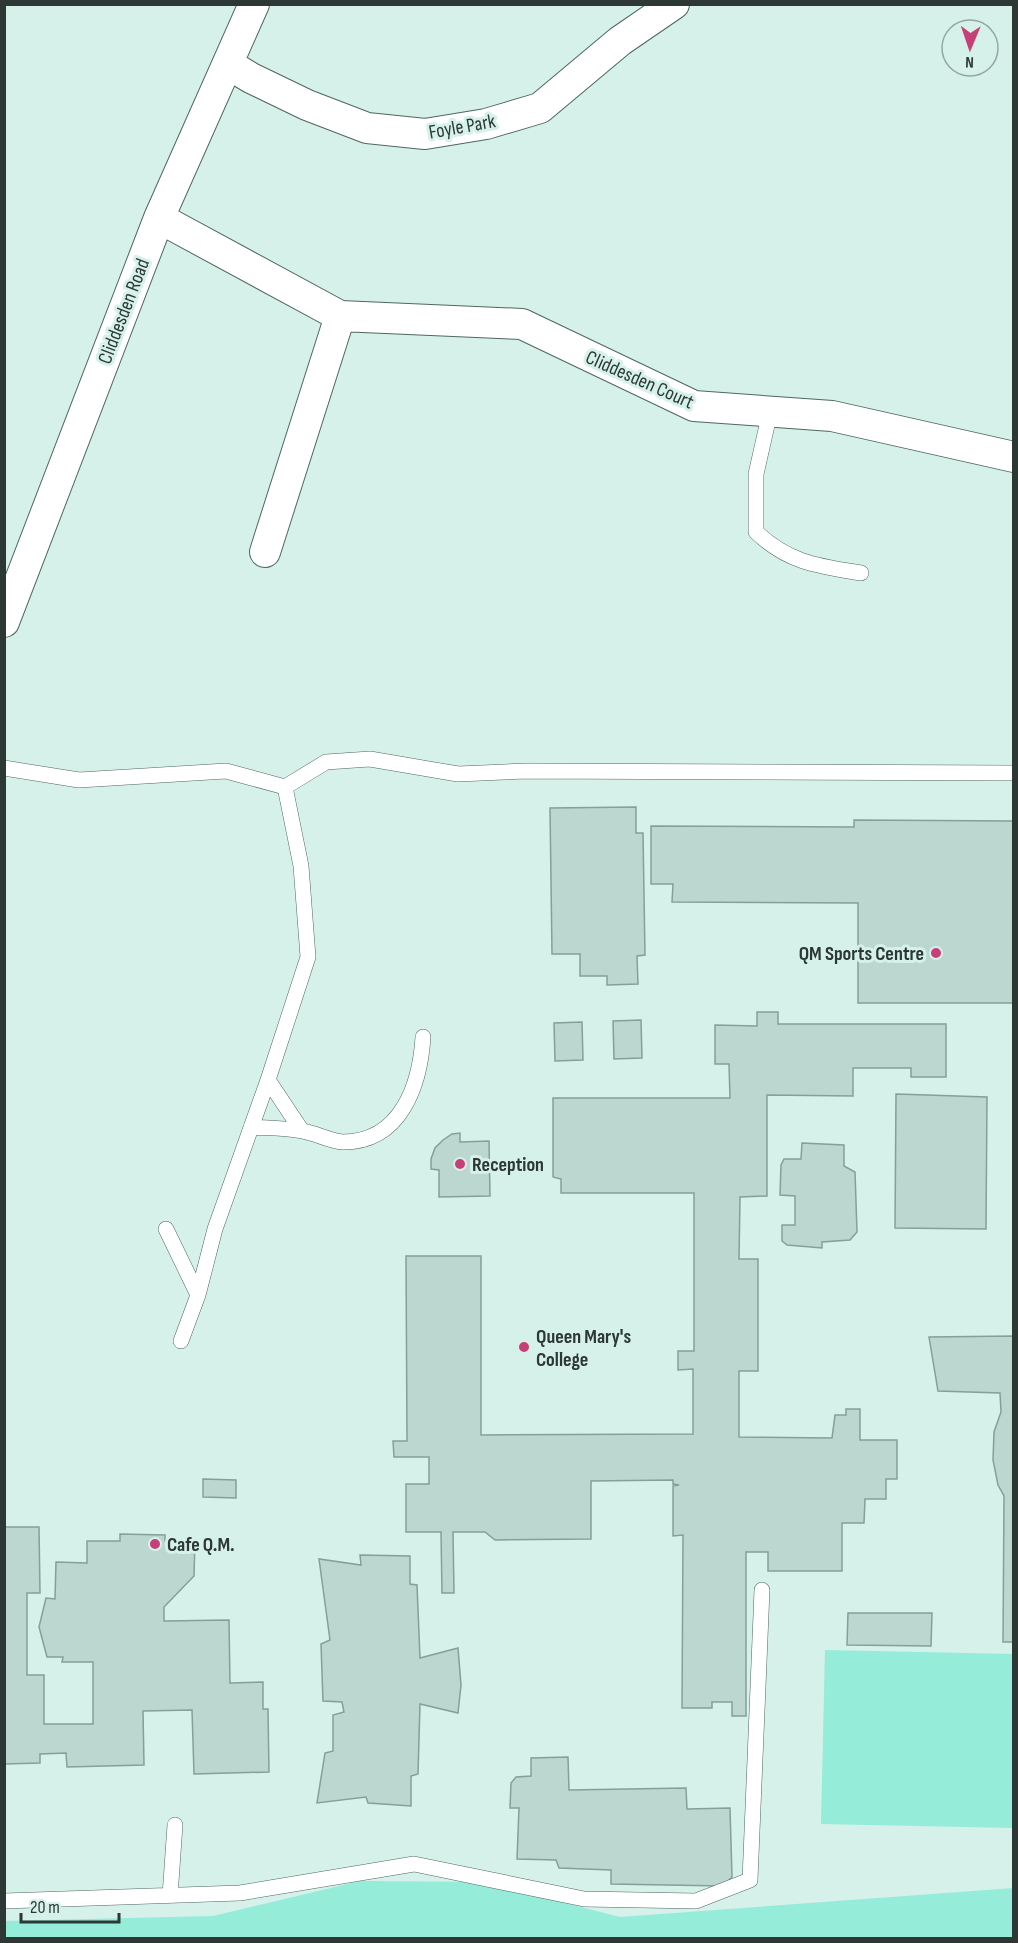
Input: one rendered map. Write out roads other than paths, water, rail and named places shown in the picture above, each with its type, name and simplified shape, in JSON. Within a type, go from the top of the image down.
[{"type":"street","name":"Cliddesden Road","points":[[4,622],[159,218],[254,4]]},
{"type":"street","name":"Foyle Park","points":[[228,64],[251,78],[307,105],[368,128],[425,134],[486,124],[540,108],[620,41],[674,4]]},
{"type":"street","name":"Cliddesden Court","points":[[159,218],[340,316],[522,324],[694,406],[832,416],[1014,457]]},
{"type":"street","points":[[265,552],[340,316]]},
{"type":"lane","points":[[770,412],[756,474],[756,532],[775,550],[816,566],[861,573]]},
{"type":"lane","points":[[4,768],[79,780],[226,771],[285,787],[326,762],[370,759],[458,774],[526,771],[1014,773]]},
{"type":"lane","points":[[181,1341],[198,1295],[215,1229],[268,1080],[308,957],[301,866],[285,787]]},
{"type":"lane","points":[[251,1127],[302,1131],[342,1142],[374,1136],[405,1110],[421,1066],[423,1037]]},
{"type":"lane","points":[[268,1080],[302,1131]]},
{"type":"lane","points":[[166,1229],[198,1295]]},
{"type":"lane","points":[[4,1900],[240,1893],[414,1864],[584,1899],[696,1901],[750,1880],[762,1590]]},
{"type":"lane","points":[[170,1896],[175,1825]]},
{"type":"place","name":"QM Sports Centre","points":[[936,953]]},
{"type":"place","name":"Reception","points":[[460,1164]]},
{"type":"place","name":"Queen Mary's College","points":[[524,1347]]},
{"type":"place","name":"Cafe Q.M.","points":[[155,1544]]}]
